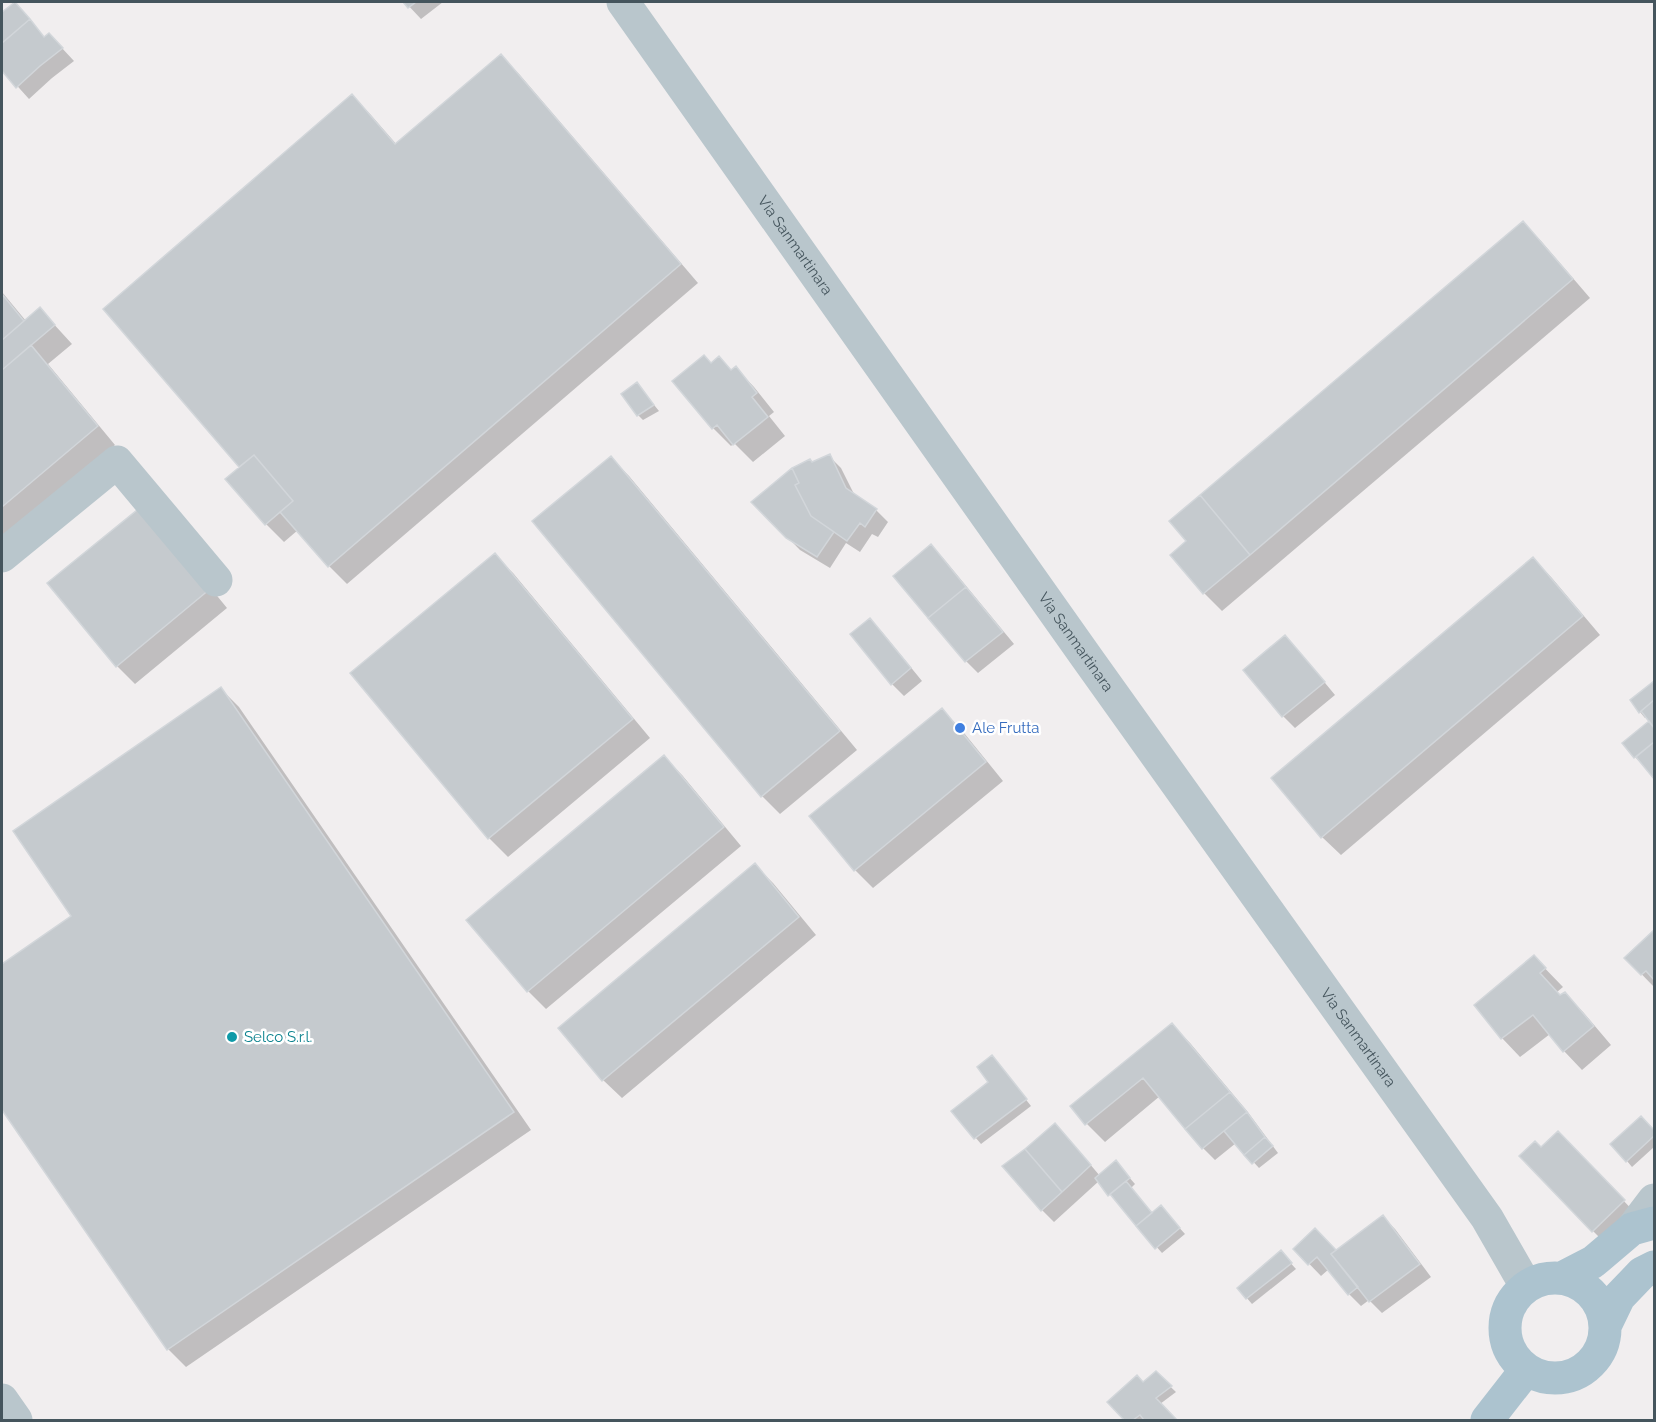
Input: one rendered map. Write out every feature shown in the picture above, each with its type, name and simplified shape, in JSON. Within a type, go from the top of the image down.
[{"type":"main road","points":[[1562,1278],[1593,1262],[1643,1226]]},
{"type":"main road","points":[[1605,1326],[1619,1297],[1642,1273],[1654,1267]]},
{"type":"main road","points":[[1549,1277],[1562,1278],[1584,1286],[1599,1303],[1605,1326],[1604,1342],[1597,1356],[1586,1368],[1572,1375],[1557,1378],[1540,1376],[1526,1370],[1510,1351],[1504,1328],[1506,1312],[1514,1298],[1526,1286],[1549,1277]]},
{"type":"main road","points":[[1487,1420],[1526,1370]]},
{"type":"street","name":"Via Sanmartinara","points":[[623,2],[1486,1218],[1526,1286]]},
{"type":"street","points":[[2,556],[117,462],[216,580]]},
{"type":"street","points":[[1643,1226],[1654,1200]]},
{"type":"street","points":[[2,1400],[16,1420]]},
{"type":"building","points":[[15,2],[30,19],[2,43],[2,12]]},
{"type":"building","points":[[403,2],[416,2],[408,8]]},
{"type":"building","points":[[30,19],[44,37],[49,33],[63,48],[16,88],[2,71],[2,43]]},
{"type":"building","points":[[501,54],[681,264],[328,567],[280,512],[293,501],[254,455],[239,467],[103,309],[352,94],[395,144]]},
{"type":"building","points":[[1523,221],[1573,279],[1250,555],[1200,495]]},
{"type":"building","points":[[2,294],[24,321],[2,340]]},
{"type":"building","points":[[40,307],[55,325],[2,370],[2,340]]},
{"type":"building","points":[[31,345],[98,426],[2,507],[2,370]]},
{"type":"building","points":[[704,355],[711,363],[719,356],[731,370],[736,366],[757,393],[752,397],[768,417],[733,445],[717,425],[712,429],[672,381]]},
{"type":"building","points":[[637,382],[654,405],[637,416],[621,394]]},
{"type":"building","points":[[830,454],[846,488],[877,509],[865,527],[860,523],[847,541],[811,516],[795,485],[799,483],[792,468],[810,459],[812,462]]},
{"type":"building","points":[[254,455],[293,501],[265,525],[225,479]]},
{"type":"building","points":[[611,456],[840,731],[761,797],[532,521]]},
{"type":"building","points":[[792,468],[799,483],[795,485],[811,516],[834,532],[817,557],[786,538],[751,502]]},
{"type":"building","points":[[1200,495],[1250,555],[1203,594],[1170,555],[1186,541],[1169,521]]},
{"type":"building","points":[[142,506],[210,589],[116,667],[47,583]]},
{"type":"building","points":[[931,544],[966,587],[928,618],[893,576]]},
{"type":"building","points":[[495,553],[633,719],[488,839],[350,673]]},
{"type":"building","points":[[1533,557],[1583,616],[1321,838],[1271,778]]},
{"type":"building","points":[[966,587],[1003,632],[965,662],[928,618]]},
{"type":"building","points":[[870,618],[911,668],[891,685],[850,634]]},
{"type":"building","points":[[1285,635],[1325,682],[1282,717],[1243,670]]},
{"type":"building","points":[[1654,681],[1654,700],[1639,713],[1630,700]]},
{"type":"building","name":"Selco S.r.l.","points":[[221,687],[514,1112],[167,1350],[2,1110],[2,964],[71,916],[13,831]]},
{"type":"building","points":[[1654,700],[1654,728],[1641,711]]},
{"type":"building","points":[[942,708],[986,762],[854,871],[809,816]]},
{"type":"building","points":[[1649,721],[1654,728],[1654,742],[1634,758],[1622,743]]},
{"type":"building","points":[[1654,742],[1654,779],[1636,757]]},
{"type":"building","points":[[664,755],[724,827],[527,992],[466,920]]},
{"type":"building","points":[[755,863],[799,917],[602,1081],[558,1028]]},
{"type":"building","points":[[1654,930],[1654,980],[1646,971],[1641,975],[1624,958]]},
{"type":"building","points":[[1534,955],[1546,968],[1540,973],[1560,995],[1565,992],[1594,1026],[1563,1052],[1533,1015],[1501,1039],[1474,1005]]},
{"type":"building","points":[[1172,1023],[1230,1092],[1185,1129],[1143,1078],[1085,1125],[1070,1106]]},
{"type":"building","points":[[992,1055],[1027,1099],[974,1139],[951,1111],[988,1082],[977,1067]]},
{"type":"building","points":[[1230,1092],[1247,1112],[1202,1149],[1185,1129]]},
{"type":"building","points":[[1247,1112],[1265,1137],[1244,1155],[1224,1131]]},
{"type":"building","points":[[1641,1116],[1654,1130],[1654,1136],[1626,1162],[1610,1144]]},
{"type":"building","points":[[1055,1123],[1091,1165],[1062,1192],[1025,1149]]},
{"type":"building","points":[[1558,1131],[1625,1200],[1592,1232],[1519,1156],[1535,1141],[1541,1147]]},
{"type":"building","points":[[1265,1137],[1273,1146],[1252,1164],[1244,1155]]},
{"type":"building","points":[[1025,1149],[1062,1192],[1041,1211],[1002,1166]]},
{"type":"building","points":[[1116,1160],[1130,1178],[1108,1196],[1095,1178]]},
{"type":"building","points":[[1126,1181],[1152,1213],[1136,1226],[1110,1194]]},
{"type":"building","points":[[1161,1205],[1180,1228],[1155,1249],[1136,1226]]},
{"type":"building","points":[[1383,1215],[1420,1264],[1369,1302],[1331,1254]]},
{"type":"building","points":[[1315,1228],[1336,1250],[1331,1254],[1358,1287],[1348,1295],[1317,1257],[1308,1265],[1293,1249]]},
{"type":"building","points":[[1281,1250],[1292,1263],[1246,1299],[1237,1288]]},
{"type":"building","points":[[1156,1371],[1172,1386],[1156,1398],[1177,1420],[1144,1420],[1140,1415],[1133,1420],[1124,1420],[1107,1402],[1137,1375],[1143,1382]]},
{"type":"place","name":"Ale Frutta","points":[[960,728]]},
{"type":"place","name":"Selco S.r.l.","points":[[232,1037]]}]
